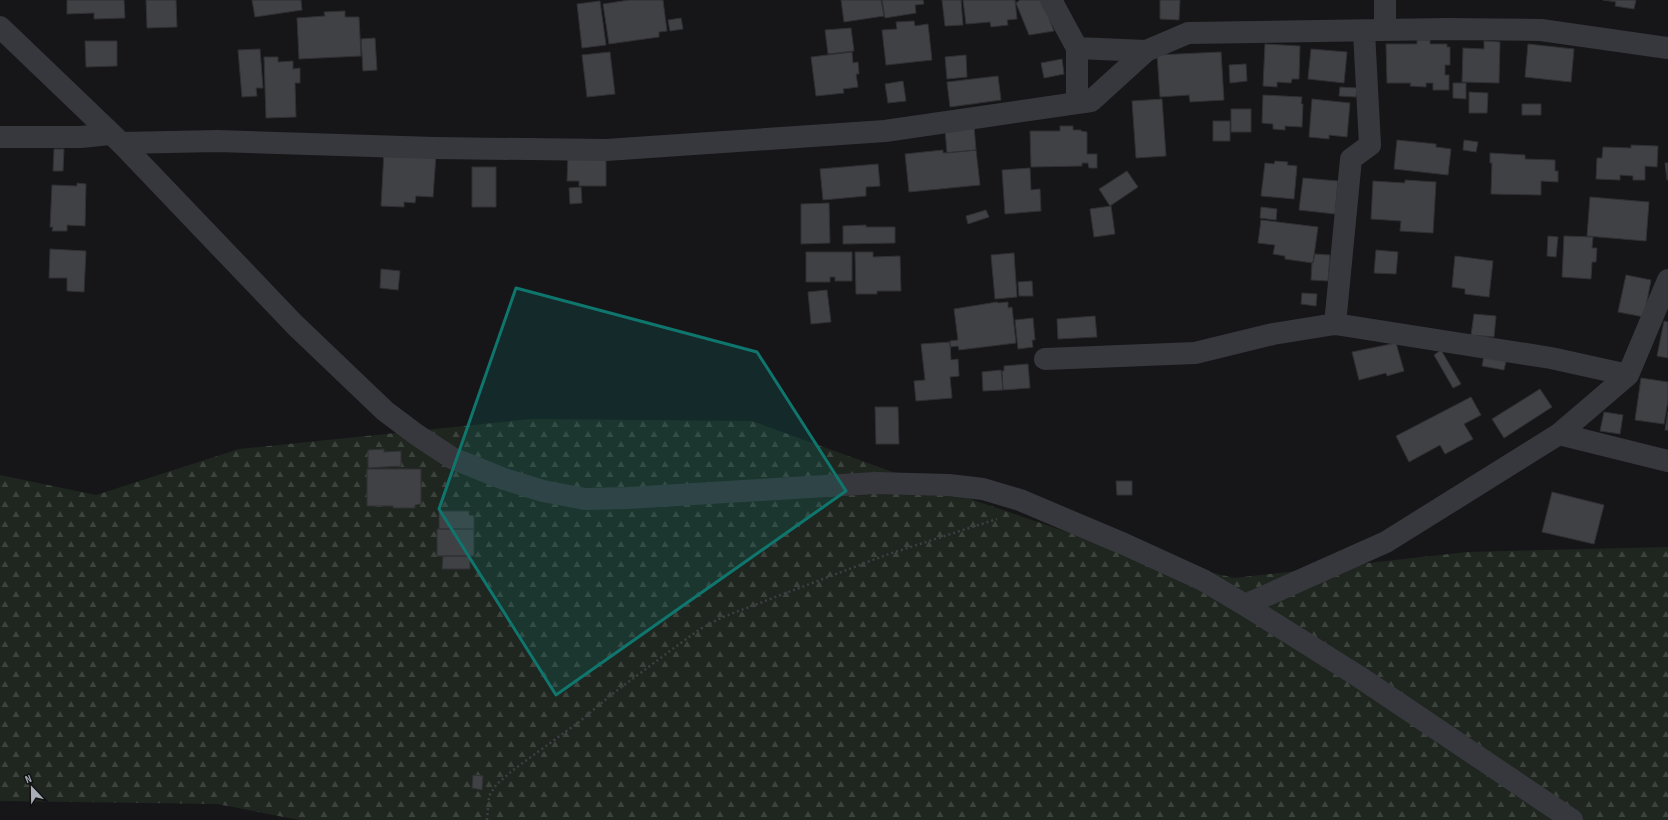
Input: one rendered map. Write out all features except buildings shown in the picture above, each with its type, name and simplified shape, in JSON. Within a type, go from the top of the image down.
[{"type":"street","points":[[1051,0],[1077,48],[1077,103]]},
{"type":"street","points":[[1335,324],[1351,159],[1370,146],[1375,31],[1385,0]]},
{"type":"street","points":[[0,27],[116,139],[295,325],[385,411],[417,435],[452,458],[504,479],[543,491],[586,499],[628,498],[881,483],[949,485],[983,489],[1020,500],[1124,544],[1203,580],[1358,676],[1572,820]]},
{"type":"street","points":[[0,137],[81,137],[434,148],[606,150],[885,131],[1092,100],[1146,51],[1188,33],[1541,30],[1668,48]]},
{"type":"street","points":[[1077,48],[1146,51]]},
{"type":"street","points":[[1245,605],[1386,542],[1559,434],[1628,376],[1668,280]]},
{"type":"street","points":[[1045,358],[1195,353],[1273,334],[1335,324],[1551,358],[1628,376]]},
{"type":"street","points":[[1559,434],[1668,461]]},
{"type":"path","points":[[487,820],[489,796],[496,785],[507,775],[700,629],[723,617],[886,555],[996,519],[1020,500]]},
{"type":"highlighted area","points":[[516,288],[757,352],[846,491],[556,695],[439,509]]},
{"type":"green space","points":[[531,419],[752,421],[912,479],[1114,548],[1234,578],[1467,552],[1668,547],[1668,820],[299,820],[217,804],[0,801],[0,475],[96,495],[239,449]]}]
